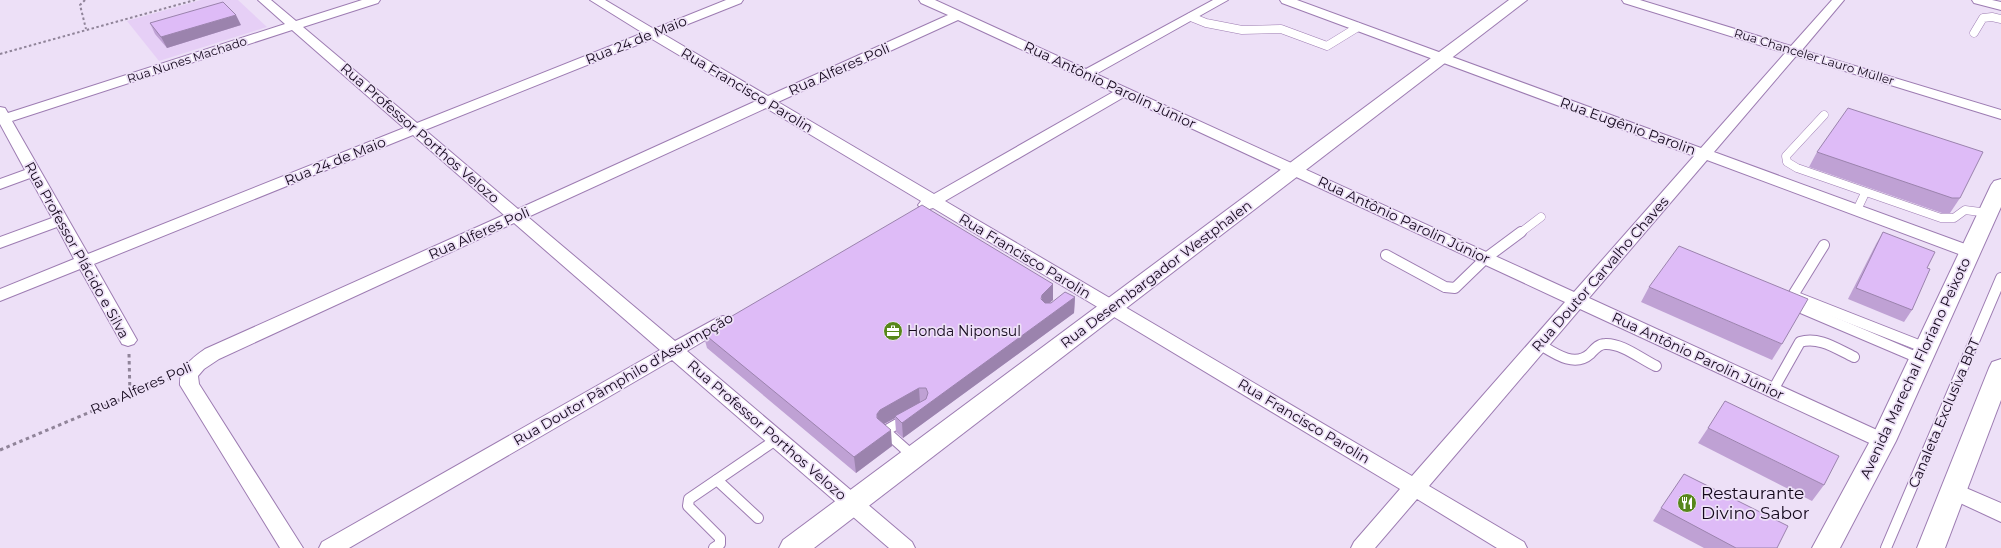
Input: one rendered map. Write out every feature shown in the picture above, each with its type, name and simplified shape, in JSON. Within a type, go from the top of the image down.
[{"type":"main road","name":"Rua Desembargador Westphalen","points":[[793,548],[1519,0]]},
{"type":"main road","name":"Avenida Marechal Floriano Peixoto","points":[[1826,548],[1883,441],[2001,185]]},
{"type":"main road","points":[[1931,548],[1952,490],[2001,368]]},
{"type":"street","name":"Rua Professor Porthos Velozo","points":[[264,0],[904,548]]},
{"type":"street","name":"Rua Nunes Machado","points":[[1,116],[374,0]]},
{"type":"street","name":"Rua Francisco Parolin","points":[[596,0],[934,201],[1076,290],[1112,307],[1516,548]]},
{"type":"street","name":"Rua 24 de Maio","points":[[0,295],[737,0]]},
{"type":"street","name":"Rua Antônio Parolin Júnior","points":[[925,0],[1883,441]]},
{"type":"street","points":[[1086,74],[1222,0]]},
{"type":"street","name":"Rua Eugênio Parolin","points":[[1286,0],[1970,252]]},
{"type":"street","name":"Rua Chanceler Lauro Müller","points":[[1628,0],[2001,115]]},
{"type":"street","name":"Rua Doutor Carvalho Chaves","points":[[1362,548],[1838,0]]},
{"type":"street","points":[[1978,0],[2001,6]]},
{"type":"street","name":"Rua Alferes Poli","points":[[191,369],[212,354],[958,15]]},
{"type":"street","points":[[913,213],[1124,91]]},
{"type":"street","name":"Rua Professor Plácido e Silva","points":[[1,116],[128,340]]},
{"type":"street","points":[[0,184],[34,172]]},
{"type":"street","points":[[0,243],[61,220]]},
{"type":"street","name":"Rua Doutor Pâmphilo d'Assumpção","points":[[330,548],[735,315]]},
{"type":"street","points":[[191,369],[189,376],[190,385],[292,548]]},
{"type":"street","points":[[1952,490],[2001,513]]},
{"type":"lane","points":[[1191,17],[1217,26],[1242,30],[1281,29],[1327,46],[1358,27]]},
{"type":"lane","points":[[1974,33],[1983,18],[1992,17],[2001,19]]},
{"type":"lane","points":[[1824,116],[1786,156],[1787,162],[1797,168],[1948,219],[1954,218],[1961,210],[1966,209],[1988,213]]},
{"type":"lane","points":[[1857,210],[1865,192]]},
{"type":"lane","points":[[1386,255],[1450,288],[1455,288],[1486,258],[1541,217]]},
{"type":"lane","points":[[1824,245],[1790,294],[1790,300],[1794,305],[1801,310],[1923,354]]},
{"type":"lane","name":"Canaleta Exclusiva BRT","points":[[1886,548],[2001,278]]},
{"type":"lane","points":[[1772,390],[1800,342],[1805,339],[1820,342],[1854,357]]},
{"type":"lane","points":[[1539,344],[1573,360],[1582,359],[1599,345],[1607,344],[1656,366]]},
{"type":"lane","points":[[914,457],[884,431],[916,413]]},
{"type":"lane","points":[[714,548],[720,544],[717,534],[688,506],[687,502],[689,499],[777,439]]},
{"type":"lane","points":[[717,480],[758,518]]},
{"type":"path","points":[[85,0],[80,5],[86,29]]},
{"type":"path","points":[[0,54],[195,0]]},
{"type":"path","name":"Rua Professor Plácido e Silva","points":[[128,340],[130,395]]},
{"type":"path","name":"Rua Alferes Poli","points":[[0,450],[191,369]]},
{"type":"shaded area","points":[[201,0],[238,0],[267,27],[159,61],[127,21]]},
{"type":"building","points":[[223,2],[236,15],[161,37],[150,23]]},
{"type":"building","points":[[1848,108],[1983,152],[1960,198],[1952,198],[1817,152]]},
{"type":"building","name":"Honda Niponsul","points":[[922,205],[1053,284],[1042,295],[1041,299],[1045,303],[1051,303],[1065,292],[1075,297],[902,423],[895,416],[926,399],[928,393],[926,388],[919,388],[880,410],[877,414],[877,418],[891,430],[854,457],[703,333]]},
{"type":"building","points":[[1883,232],[1935,252],[1927,268],[1930,269],[1912,310],[1856,288]]},
{"type":"building","points":[[1679,246],[1808,299],[1782,344],[1649,287]]},
{"type":"building","points":[[1725,401],[1839,456],[1824,485],[1708,428]]},
{"type":"building","name":"Restaurante Divino Sabor","points":[[1684,474],[1788,526],[1777,548],[1736,548],[1661,508]]},
{"type":"place","name":"Honda Niponsul","points":[[893,331]]},
{"type":"place","name":"Restaurante Divino Sabor","points":[[1687,503]]}]
